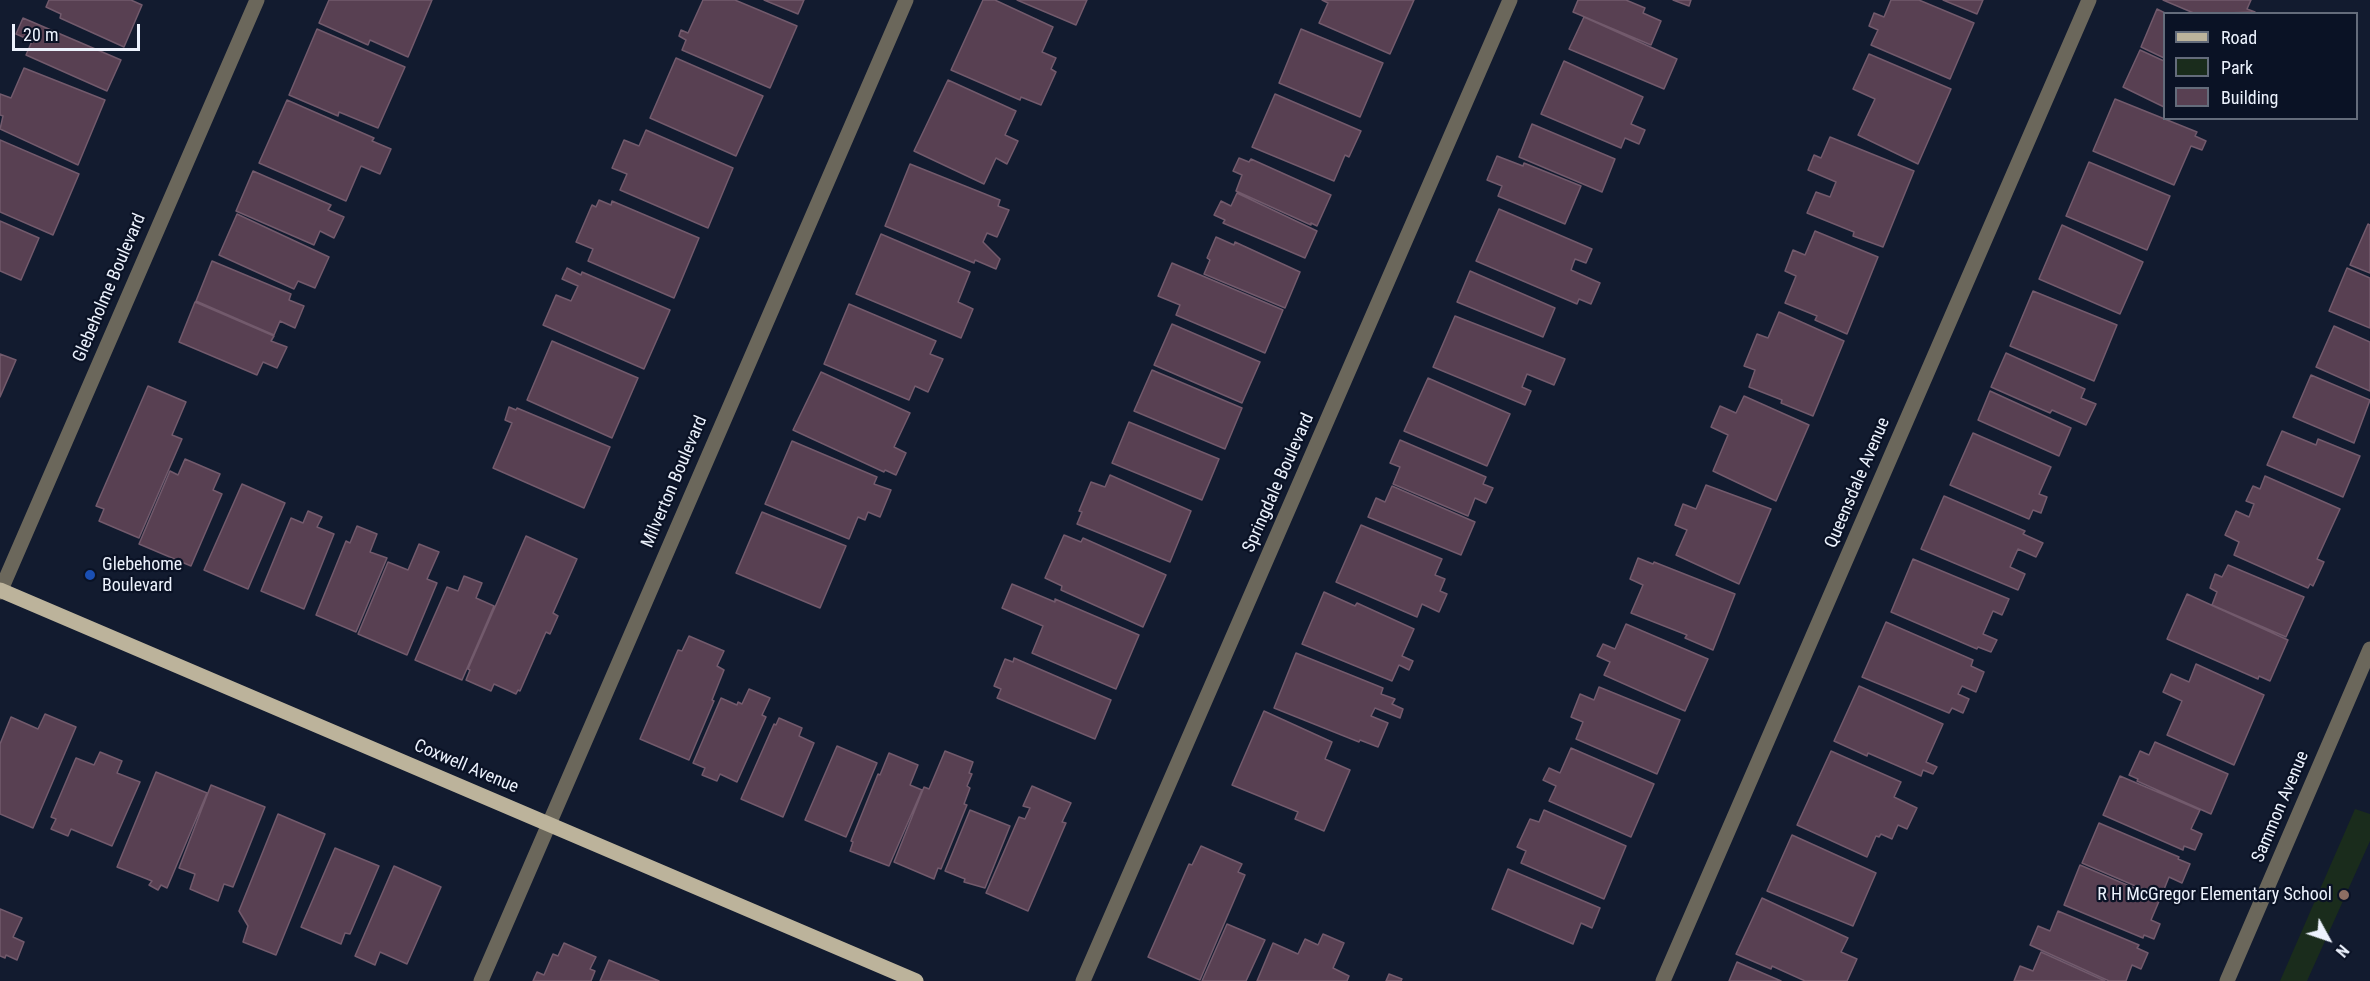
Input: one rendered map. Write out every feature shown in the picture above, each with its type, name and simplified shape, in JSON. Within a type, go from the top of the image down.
[{"type":"main road","name":"Coxwell Avenue","points":[[0,591],[916,981]]},
{"type":"street","name":"Glebeholme Boulevard","points":[[0,591],[257,0]]},
{"type":"street","name":"Milverton Boulevard","points":[[481,981],[906,0]]},
{"type":"street","name":"Springdale Boulevard","points":[[1083,981],[1510,0]]},
{"type":"street","name":"Queensdale Avenue","points":[[1663,981],[2089,0]]},
{"type":"street","name":"Sammon Avenue","points":[[2227,981],[2370,649]]},
{"type":"green space","points":[[2355,809],[2370,814],[2370,841],[2307,981],[2280,981]]},
{"type":"building","points":[[49,0],[131,0],[142,5],[124,47],[60,18],[61,14],[46,7]]},
{"type":"building","points":[[329,0],[432,0],[408,57],[370,40],[368,45],[319,23]]},
{"type":"building","points":[[703,0],[735,0],[797,26],[770,88],[682,50],[686,40],[679,36],[681,30],[688,33]]},
{"type":"building","points":[[764,0],[804,0],[798,14]]},
{"type":"building","points":[[983,0],[995,0],[1053,27],[1042,52],[1056,58],[1051,69],[1056,72],[1041,105],[1021,97],[1020,100],[951,70]]},
{"type":"building","points":[[1017,0],[1087,0],[1076,25]]},
{"type":"building","points":[[1322,0],[1414,0],[1390,54],[1319,23],[1328,3]]},
{"type":"building","points":[[1578,0],[1626,0],[1645,8],[1643,13],[1661,21],[1651,45],[1573,12]]},
{"type":"building","points":[[1673,0],[1691,0],[1689,6]]},
{"type":"building","points":[[1891,0],[1919,0],[1974,23],[1950,79],[1871,45],[1878,30],[1869,26],[1874,13],[1884,17]]},
{"type":"building","points":[[1943,0],[1983,0],[1977,14]]},
{"type":"building","points":[[2163,0],[2251,0],[2247,9],[2255,12],[2191,12]]},
{"type":"building","points":[[2157,9],[2163,12],[2163,58],[2141,47]]},
{"type":"building","points":[[1584,17],[1677,59],[1664,89],[1569,49]]},
{"type":"building","points":[[23,18],[121,60],[107,91],[26,55],[32,41],[16,34]]},
{"type":"building","points":[[317,29],[405,67],[378,128],[339,112],[338,116],[289,95]]},
{"type":"building","points":[[1301,29],[1383,63],[1360,117],[1279,83]]},
{"type":"building","points":[[2140,50],[2163,61],[2163,107],[2123,87]]},
{"type":"building","points":[[1869,54],[1951,89],[1918,164],[1858,135],[1875,99],[1853,89]]},
{"type":"building","points":[[676,58],[763,96],[736,156],[650,118]]},
{"type":"building","points":[[1564,61],[1643,97],[1631,124],[1645,130],[1639,144],[1625,138],[1621,148],[1541,114]]},
{"type":"building","points":[[24,68],[105,100],[78,165],[0,129],[3,116],[0,115],[0,94],[11,98]]},
{"type":"building","points":[[948,80],[1016,111],[1005,135],[1018,141],[1007,164],[996,158],[984,184],[914,151]]},
{"type":"building","points":[[1275,94],[1361,131],[1349,157],[1345,155],[1334,181],[1252,147]]},
{"type":"building","points":[[2115,99],[2197,132],[2195,136],[2206,141],[2202,150],[2191,146],[2174,185],[2093,151]]},
{"type":"building","points":[[287,100],[374,138],[372,141],[391,149],[380,174],[361,166],[346,201],[259,163]]},
{"type":"building","points":[[1532,124],[1615,159],[1602,192],[1519,157]]},
{"type":"building","points":[[646,130],[733,168],[708,228],[620,190],[627,174],[612,168],[624,140],[639,146]]},
{"type":"building","points":[[1830,137],[1914,171],[1883,247],[1853,236],[1854,232],[1807,213],[1816,192],[1830,197],[1836,182],[1808,170],[1814,155],[1821,158]]},
{"type":"building","points":[[0,140],[79,174],[53,235],[0,212]]},
{"type":"building","points":[[1497,156],[1523,166],[1524,163],[1581,186],[1565,224],[1498,196],[1502,186],[1487,180]]},
{"type":"building","points":[[1239,158],[1249,162],[1251,159],[1331,195],[1317,226],[1236,191],[1242,175],[1233,171]]},
{"type":"building","points":[[2089,162],[2170,196],[2147,250],[2066,216]]},
{"type":"building","points":[[910,164],[1000,200],[998,206],[1009,210],[997,237],[987,233],[983,242],[1000,259],[996,269],[975,260],[974,263],[885,226]]},
{"type":"building","points":[[253,171],[331,205],[328,210],[344,217],[334,238],[320,231],[314,245],[236,211]]},
{"type":"building","points":[[1237,193],[1317,231],[1305,258],[1223,223],[1225,220],[1214,215],[1221,201],[1231,206]]},
{"type":"building","points":[[599,200],[611,205],[612,201],[699,238],[674,298],[588,261],[593,249],[576,242],[592,205],[596,207]]},
{"type":"building","points":[[1499,209],[1592,249],[1586,263],[1575,259],[1571,270],[1600,283],[1591,304],[1579,299],[1577,304],[1476,261]]},
{"type":"building","points":[[237,214],[329,257],[315,288],[298,281],[294,289],[219,255]]},
{"type":"building","points":[[0,221],[39,238],[21,280],[0,271]]},
{"type":"building","points":[[2368,224],[2370,225],[2370,273],[2350,265]]},
{"type":"building","points":[[2062,225],[2143,262],[2120,314],[2039,279]]},
{"type":"building","points":[[1815,231],[1878,257],[1847,334],[1815,320],[1817,316],[1785,303],[1796,276],[1785,271],[1793,250],[1805,255]]},
{"type":"building","points":[[881,234],[970,272],[958,302],[973,309],[961,338],[856,294]]},
{"type":"building","points":[[1216,237],[1234,245],[1235,242],[1300,272],[1285,308],[1204,274],[1210,260],[1207,258]]},
{"type":"building","points":[[212,261],[291,294],[289,300],[304,306],[295,328],[280,321],[274,335],[196,301]]},
{"type":"building","points":[[1172,263],[1283,310],[1265,353],[1176,315],[1180,305],[1158,296]]},
{"type":"building","points":[[567,268],[581,275],[582,272],[670,310],[644,369],[543,325],[556,295],[571,301],[578,286],[562,279]]},
{"type":"building","points":[[2347,268],[2370,278],[2370,328],[2329,311]]},
{"type":"building","points":[[1470,271],[1555,308],[1543,337],[1457,302]]},
{"type":"building","points":[[2033,291],[2117,325],[2094,381],[2010,346]]},
{"type":"building","points":[[195,302],[274,336],[271,341],[287,347],[277,368],[263,362],[257,375],[179,342]]},
{"type":"building","points":[[849,304],[936,341],[930,354],[943,359],[928,392],[915,386],[909,400],[824,364]]},
{"type":"building","points":[[1779,312],[1844,341],[1813,416],[1749,387],[1755,370],[1744,366],[1757,334],[1768,338]]},
{"type":"building","points":[[1455,316],[1565,359],[1554,385],[1527,374],[1522,387],[1531,391],[1525,405],[1433,367]]},
{"type":"building","points":[[1172,324],[1260,362],[1242,403],[1154,365]]},
{"type":"building","points":[[2334,326],[2370,342],[2370,391],[2316,367]]},
{"type":"building","points":[[552,341],[638,378],[612,438],[527,400]]},
{"type":"building","points":[[2006,353],[2085,389],[2081,398],[2096,404],[2086,425],[2052,410],[2050,413],[1991,387]]},
{"type":"building","points":[[0,354],[16,360],[0,397]]},
{"type":"building","points":[[1152,370],[1242,408],[1225,449],[1134,411]]},
{"type":"building","points":[[821,372],[910,413],[894,447],[906,453],[896,475],[885,470],[884,472],[793,430]]},
{"type":"building","points":[[2311,375],[2370,400],[2354,443],[2293,417]]},
{"type":"building","points":[[1428,378],[1510,414],[1487,466],[1404,431]]},
{"type":"building","points":[[148,386],[186,402],[172,435],[182,439],[139,538],[99,521],[104,509],[96,506]]},
{"type":"building","points":[[1990,391],[2071,428],[2059,456],[1978,420]]},
{"type":"building","points":[[1744,396],[1809,425],[1776,501],[1713,471],[1728,435],[1711,427],[1720,406],[1736,413]]},
{"type":"building","points":[[509,407],[516,410],[517,408],[610,447],[584,508],[493,468],[512,423],[505,420]]},
{"type":"building","points":[[1129,422],[1219,459],[1202,500],[1112,463]]},
{"type":"building","points":[[2282,431],[2316,445],[2318,439],[2360,456],[2343,497],[2267,465]]},
{"type":"building","points":[[1973,433],[2051,467],[2039,494],[2047,497],[2041,513],[2033,510],[2029,519],[1950,485]]},
{"type":"building","points":[[1400,440],[1486,477],[1483,484],[1493,488],[1486,503],[1475,498],[1468,516],[1393,484],[1400,467],[1390,463]]},
{"type":"building","points":[[792,441],[877,477],[874,484],[891,490],[880,517],[868,512],[865,520],[858,517],[849,539],[765,504]]},
{"type":"building","points":[[185,459],[220,474],[213,490],[222,494],[191,566],[139,544],[170,471],[178,475]]},
{"type":"building","points":[[1110,475],[1191,511],[1170,562],[1077,524],[1082,512],[1079,511],[1091,482],[1105,487]]},
{"type":"building","points":[[2265,476],[2340,509],[2317,559],[2324,562],[2313,586],[2310,584],[2308,588],[2234,555],[2239,542],[2225,535],[2236,511],[2249,517],[2254,504],[2246,501],[2253,486],[2260,489]]},
{"type":"building","points":[[242,484],[285,503],[248,589],[204,570]]},
{"type":"building","points":[[1706,485],[1771,509],[1739,584],[1676,555],[1687,530],[1675,525],[1683,504],[1696,509]]},
{"type":"building","points":[[1392,486],[1475,522],[1461,555],[1368,517],[1376,498],[1385,502]]},
{"type":"building","points":[[1944,496],[2025,531],[2023,534],[2043,543],[2036,557],[2018,549],[2010,567],[2025,574],[2018,590],[1921,549]]},
{"type":"building","points":[[308,511],[322,517],[317,527],[334,534],[304,609],[261,591],[291,518],[303,523]]},
{"type":"building","points":[[762,512],[846,546],[820,608],[736,573]]},
{"type":"building","points":[[1361,525],[1442,559],[1435,575],[1445,579],[1440,591],[1447,594],[1439,612],[1422,604],[1417,617],[1336,582]]},
{"type":"building","points":[[357,526],[377,534],[370,552],[387,558],[356,632],[316,615],[346,541],[350,543]]},
{"type":"building","points":[[1064,535],[1081,542],[1083,538],[1166,575],[1143,627],[1061,590],[1062,586],[1045,578]]},
{"type":"building","points":[[526,536],[577,559],[553,613],[558,616],[550,634],[546,632],[520,691],[518,690],[516,694],[494,684],[491,691],[466,680],[470,670],[468,669]]},
{"type":"building","points":[[419,544],[439,552],[427,579],[437,583],[407,655],[358,634],[388,562],[408,570]]},
{"type":"building","points":[[1638,558],[1653,564],[1654,562],[1735,594],[1713,650],[1685,638],[1687,635],[1631,613],[1643,585],[1630,579]]},
{"type":"building","points":[[1913,559],[2009,599],[2002,615],[1993,611],[1983,634],[1997,640],[1991,652],[1978,647],[1977,649],[1891,612]]},
{"type":"building","points":[[2228,565],[2304,597],[2286,637],[2212,605],[2217,592],[2210,588],[2215,574],[2222,577]]},
{"type":"building","points":[[464,576],[482,583],[476,598],[494,606],[462,680],[415,660],[447,587],[458,591]]},
{"type":"building","points":[[1012,584],[1055,602],[1055,599],[1139,635],[1116,689],[1032,653],[1043,626],[1002,608]]},
{"type":"building","points":[[1324,592],[1355,606],[1357,603],[1414,629],[1402,656],[1413,661],[1409,670],[1399,665],[1392,681],[1302,644]]},
{"type":"building","points":[[2187,594],[2288,640],[2270,681],[2259,676],[2258,679],[2167,639]]},
{"type":"building","points":[[1886,622],[1973,660],[1971,666],[1984,672],[1976,692],[1962,686],[1958,694],[1969,699],[1963,713],[1952,708],[1949,713],[1862,677]]},
{"type":"building","points":[[1626,624],[1708,659],[1685,711],[1604,675],[1610,662],[1597,656],[1603,644],[1615,649]]},
{"type":"building","points":[[689,636],[724,651],[717,666],[724,670],[712,700],[714,701],[689,760],[640,739],[678,650],[682,651]]},
{"type":"building","points":[[1296,653],[1383,688],[1381,694],[1395,699],[1392,704],[1403,709],[1400,718],[1375,708],[1371,716],[1388,723],[1378,747],[1360,740],[1359,742],[1274,708]]},
{"type":"building","points":[[1014,658],[1111,700],[1095,739],[997,698],[1001,689],[994,686],[1005,659],[1013,662]]},
{"type":"building","points":[[2196,664],[2264,695],[2234,765],[2167,735],[2182,701],[2163,692],[2171,674],[2189,682]]},
{"type":"building","points":[[1859,686],[1943,724],[1926,762],[1937,767],[1933,774],[1923,770],[1921,776],[1834,741]]},
{"type":"building","points":[[1599,687],[1680,720],[1657,774],[1576,739],[1583,722],[1571,717],[1580,694],[1594,700]]},
{"type":"building","points":[[749,689],[770,698],[762,715],[766,717],[737,782],[720,774],[717,781],[702,775],[705,768],[693,763],[721,698],[737,705],[738,702],[742,704]]},
{"type":"building","points":[[1264,711],[1332,742],[1325,759],[1350,770],[1324,831],[1295,819],[1298,812],[1232,785]]},
{"type":"building","points":[[45,714],[76,727],[33,828],[0,814],[0,744],[11,717],[38,729]]},
{"type":"building","points":[[779,718],[802,728],[799,736],[814,743],[783,817],[741,799],[774,724],[776,725]]},
{"type":"building","points":[[2155,742],[2228,774],[2211,814],[2137,781],[2138,779],[2129,775],[2140,751],[2149,755]]},
{"type":"building","points":[[837,746],[877,763],[846,837],[805,820]]},
{"type":"building","points":[[1571,748],[1654,784],[1631,837],[1549,801],[1556,786],[1543,780],[1549,768],[1560,773]]},
{"type":"building","points":[[945,751],[973,762],[969,773],[972,774],[964,804],[967,805],[941,869],[938,868],[934,879],[894,862],[924,787],[929,789]]},
{"type":"building","points":[[1831,751],[1901,782],[1894,797],[1917,808],[1907,829],[1898,825],[1892,839],[1881,834],[1879,837],[1876,836],[1867,857],[1797,825]]},
{"type":"building","points":[[100,752],[122,761],[117,773],[140,782],[112,846],[71,829],[68,836],[51,829],[56,819],[51,817],[76,758],[94,765]]},
{"type":"building","points":[[889,753],[918,765],[910,785],[922,790],[889,866],[850,851],[853,842],[851,841]]},
{"type":"building","points":[[156,772],[207,793],[167,888],[161,885],[158,890],[149,885],[152,881],[117,867]]},
{"type":"building","points":[[2120,776],[2200,810],[2191,829],[2202,834],[2195,850],[2184,846],[2183,850],[2103,815]]},
{"type":"building","points":[[211,785],[265,807],[233,887],[224,884],[218,901],[190,889],[195,874],[179,868]]},
{"type":"building","points":[[1032,786],[1071,803],[1062,822],[1066,823],[1028,911],[986,893],[1019,817],[1025,819],[1030,808],[1023,806]]},
{"type":"building","points":[[970,810],[1010,826],[985,888],[964,882],[965,879],[945,871]]},
{"type":"building","points":[[1544,810],[1626,846],[1604,899],[1521,863],[1526,851],[1517,847],[1530,819],[1539,822]]},
{"type":"building","points":[[278,814],[325,834],[276,955],[243,942],[248,926],[239,911]]},
{"type":"building","points":[[2099,823],[2179,857],[2178,859],[2190,864],[2182,883],[2169,877],[2161,897],[2082,863]]},
{"type":"building","points":[[1792,835],[1876,873],[1853,926],[1767,891]]},
{"type":"building","points":[[1201,846],[1242,864],[1238,872],[1245,875],[1200,980],[1148,957],[1189,864],[1192,865]]},
{"type":"building","points":[[335,848],[379,866],[350,934],[345,933],[341,944],[301,927]]},
{"type":"building","points":[[2080,865],[2160,899],[2151,920],[2160,924],[2154,939],[2144,935],[2143,938],[2064,905]]},
{"type":"building","points":[[394,866],[441,887],[407,964],[380,952],[375,965],[355,956]]},
{"type":"building","points":[[1508,869],[1600,908],[1592,928],[1581,923],[1573,944],[1492,909]]},
{"type":"building","points":[[1762,898],[1848,938],[1841,952],[1857,959],[1847,981],[1805,981],[1772,966],[1771,969],[1736,954]]},
{"type":"building","points":[[0,909],[22,918],[13,937],[24,942],[17,960],[6,955],[5,958],[0,956]]},
{"type":"building","points":[[2058,911],[2139,945],[2137,948],[2148,953],[2141,969],[2132,965],[2126,981],[2109,981],[2030,945],[2038,926],[2050,931]]},
{"type":"building","points":[[1227,924],[1265,940],[1246,981],[1202,981]]},
{"type":"building","points":[[1323,934],[1344,943],[1333,968],[1349,976],[1347,981],[1257,981],[1273,943],[1298,954],[1305,939],[1318,945]]},
{"type":"building","points":[[564,943],[596,957],[590,969],[595,971],[591,981],[533,981],[537,972],[544,975],[553,954],[558,956]]},
{"type":"building","points":[[2041,952],[2105,981],[2014,981],[2020,966],[2033,971]]},
{"type":"building","points":[[609,960],[659,981],[600,981]]},
{"type":"building","points":[[1737,962],[1781,981],[1729,981]]},
{"type":"building","points":[[1389,974],[1402,979],[1401,981],[1386,981]]},
{"type":"place","name":"Glebehome Boulevard","points":[[90,575]]},
{"type":"place","name":"R H McGregor Elementary School","points":[[2344,895]]}]
